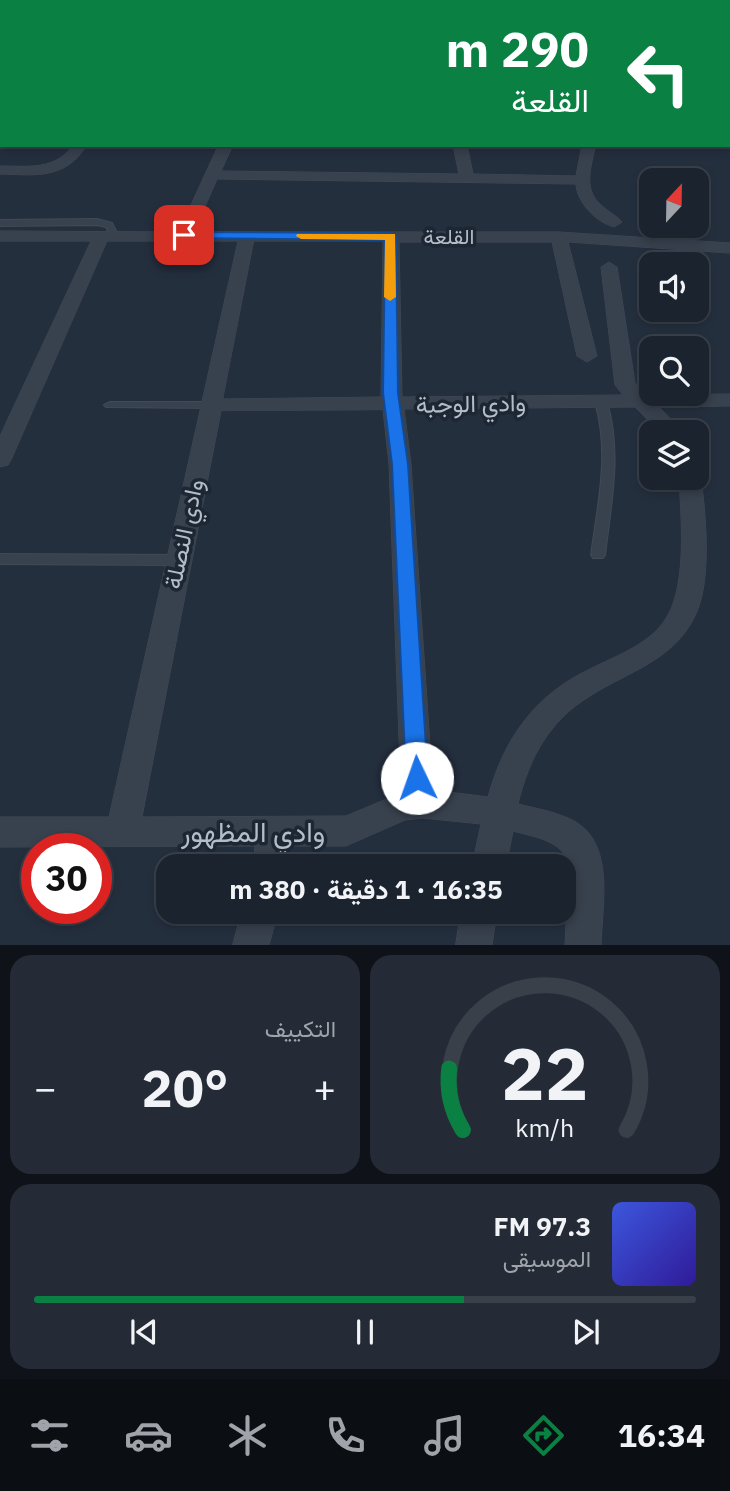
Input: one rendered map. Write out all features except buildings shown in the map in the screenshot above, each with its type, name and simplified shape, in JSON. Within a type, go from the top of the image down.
[{"type":"street","points":[[0,170],[44,169],[63,165],[74,158],[78,147]]},
{"type":"street","points":[[184,235],[225,147]]},
{"type":"street","points":[[460,147],[467,178]]},
{"type":"street","points":[[589,147],[581,180],[588,202],[614,222]]},
{"type":"street","points":[[212,175],[581,180]]},
{"type":"street","points":[[0,460],[108,235]]},
{"type":"street","name":"القلعة","points":[[0,236],[559,237],[641,240],[730,248]]},
{"type":"street","name":"وادي النصلة","points":[[122,832],[247,236]]},
{"type":"street","points":[[391,237],[390,370],[400,464],[418,804]]},
{"type":"street","points":[[559,237],[587,356]]},
{"type":"street","points":[[609,267],[622,376],[630,393],[639,400]]},
{"type":"street","name":"وادي الوجبة","points":[[709,400],[730,400]]},
{"type":"street","name":"وادي الوجبة","points":[[211,405],[639,401]]},
{"type":"street","points":[[645,406],[660,420]]},
{"type":"street","points":[[492,854],[514,763],[541,719],[578,687],[641,657],[657,645],[681,619],[688,604],[693,574],[690,490]]},
{"type":"street","name":"وادي المظهور","points":[[0,832],[346,831],[366,825],[395,810],[418,804],[447,804],[564,832],[576,841],[584,852],[586,865],[583,945]]},
{"type":"street","points":[[271,854],[273,832]]},
{"type":"street","points":[[251,945],[257,924]]},
{"type":"street","points":[[474,945],[477,924]]},
{"type":"lane","points":[[0,223],[97,222],[108,225],[108,235]]},
{"type":"lane","points":[[598,555],[610,443],[601,402]]},
{"type":"lane","points":[[110,405],[211,405]]},
{"type":"lane","points":[[0,559],[179,560]]},
{"type":"slow traffic","points":[[301,236],[391,237],[390,297]]},
{"type":"route","points":[[184,235],[391,237],[391,393],[400,464],[417,778]]}]
